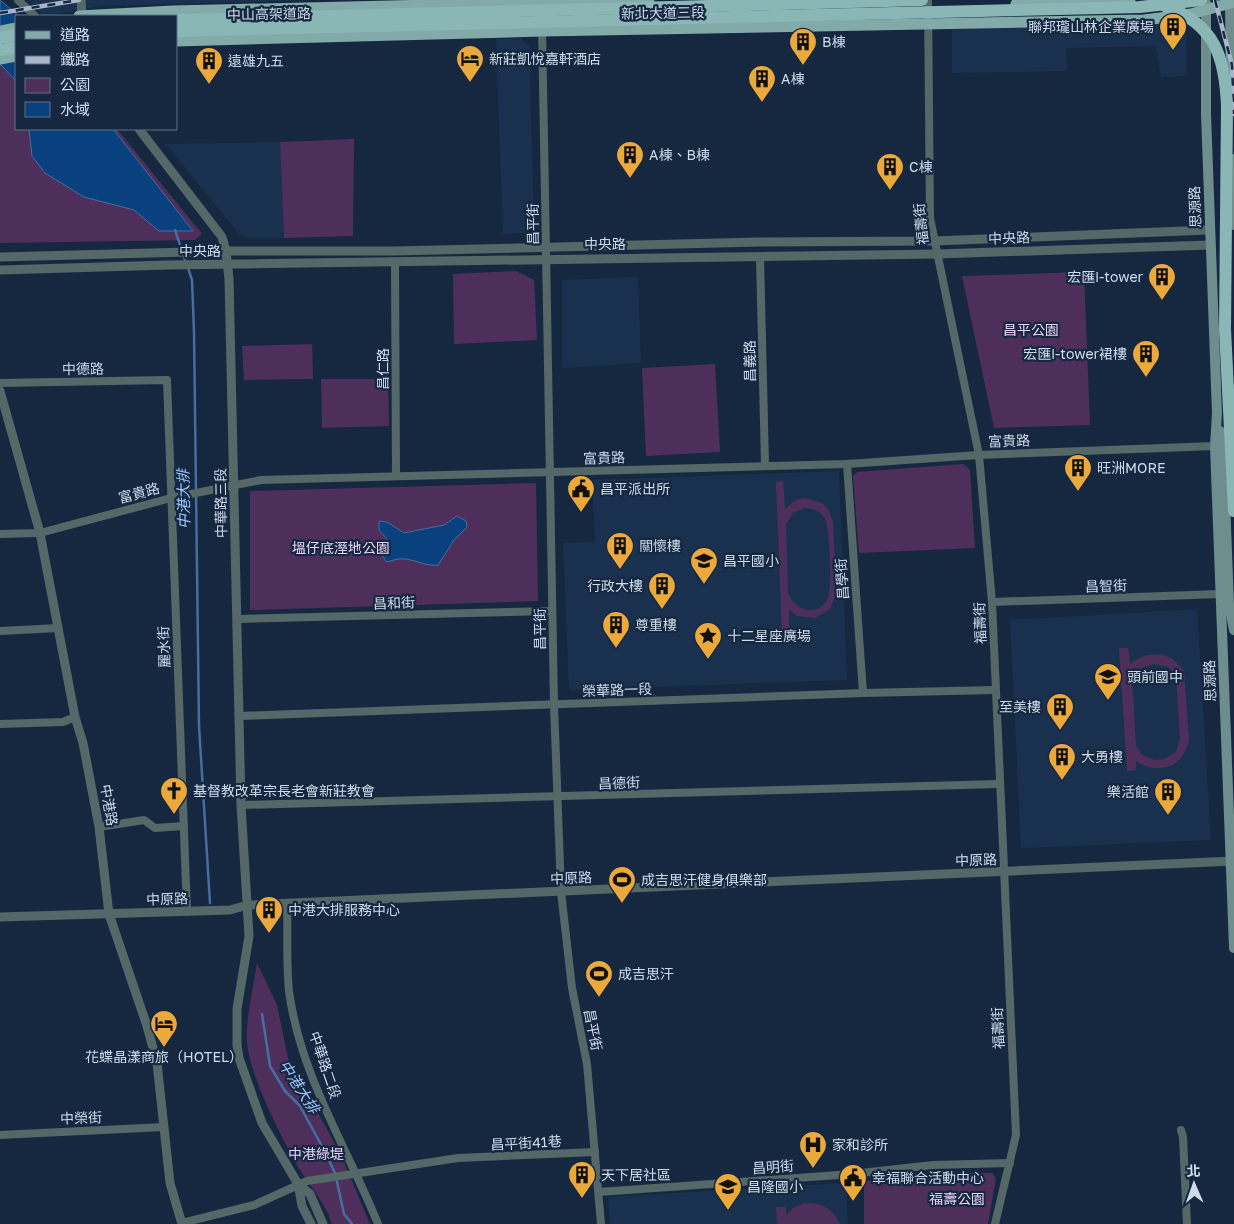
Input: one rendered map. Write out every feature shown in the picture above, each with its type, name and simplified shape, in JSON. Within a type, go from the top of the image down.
[{"type":"highway","points":[[1131,0],[1161,4],[1191,19],[1217,48],[1223,66],[1227,106],[1225,329],[1234,512]]},
{"type":"highway","name":"中山高架道路","points":[[178,20],[926,2]]},
{"type":"highway","name":"中山高架道路","points":[[178,31],[1140,7],[1204,3]]},
{"type":"highway","points":[[0,40],[15,35]]},
{"type":"highway","points":[[0,51],[15,47]]},
{"type":"main road","name":"新北大道三段","points":[[96,15],[173,10],[390,3],[649,0]]},
{"type":"main road","name":"新北大道三段","points":[[178,26],[542,16],[926,2],[1131,0]]},
{"type":"main road","name":"新北大道三段","points":[[178,41],[542,31],[1144,20],[1204,3],[1230,4]]},
{"type":"main road","name":"思源路","points":[[1204,3],[1209,230],[1217,413],[1215,446],[1234,948]]},
{"type":"main road","points":[[1230,4],[1234,225]]},
{"type":"main road","points":[[0,32],[15,28]]},
{"type":"main road","points":[[0,40],[15,41]]},
{"type":"main road","points":[[0,46],[15,41]]},
{"type":"main road","points":[[0,59],[15,56]]},
{"type":"main road","name":"思源路","points":[[1217,413],[1223,449],[1229,604],[1234,630]]},
{"type":"street","points":[[18,0],[33,15]]},
{"type":"street","points":[[81,0],[81,15]]},
{"type":"street","name":"昌平街","points":[[542,1],[549,473],[554,705],[561,892],[572,988],[587,1064],[601,1224]]},
{"type":"street","name":"福壽街","points":[[926,2],[928,24],[930,208],[934,241],[979,455],[992,602],[998,784],[1016,1135],[995,1224]]},
{"type":"street","name":"中華路三段","points":[[141,130],[222,237],[226,250],[228,265],[238,619],[241,805],[248,906]]},
{"type":"street","name":"中央路","points":[[0,257],[226,250],[395,250],[934,241],[1209,230]]},
{"type":"street","name":"中央路","points":[[0,270],[205,264],[937,254],[1210,245]]},
{"type":"street","name":"昌義路","points":[[760,257],[765,464]]},
{"type":"street","name":"昌仁路","points":[[395,262],[396,476]]},
{"type":"street","name":"中德路","points":[[0,383],[167,380]]},
{"type":"street","name":"麗水街","points":[[167,380],[184,826],[190,912]]},
{"type":"street","name":"中港路","points":[[0,391],[40,533],[75,717],[83,743],[99,827],[110,914],[147,1026],[156,1063],[170,1182],[182,1223]]},
{"type":"street","name":"富貴路","points":[[0,534],[40,533],[171,498],[261,480],[549,473],[765,464],[847,464],[979,455],[1215,446]]},
{"type":"street","name":"昌學街","points":[[847,464],[863,693]]},
{"type":"street","name":"昌智街","points":[[992,602],[1220,594]]},
{"type":"street","name":"昌和街","points":[[238,619],[552,611]]},
{"type":"street","points":[[0,631],[58,628]]},
{"type":"street","name":"榮華路一段","points":[[239,716],[863,693],[995,690]]},
{"type":"street","points":[[0,724],[64,722],[75,717]]},
{"type":"street","name":"昌德街","points":[[241,805],[998,784]]},
{"type":"street","points":[[99,827],[144,820],[155,828],[184,826]]},
{"type":"street","name":"中原路","points":[[0,916],[190,912],[287,904],[1004,873],[1232,861]]},
{"type":"street","name":"中華路二段","points":[[287,904],[289,990],[305,1056],[327,1114],[358,1174],[378,1224]]},
{"type":"street","points":[[248,906],[249,936],[239,994],[237,1032],[239,1058],[262,1123],[310,1194],[323,1224]]},
{"type":"street","name":"中榮街","points":[[0,1135],[164,1127]]},
{"type":"street","points":[[1181,1130],[1183,1137],[1187,1224]]},
{"type":"street","name":"昌平街41巷","points":[[182,1223],[254,1206],[303,1183],[348,1175],[458,1158],[595,1152]]},
{"type":"street","name":"昌明街","points":[[599,1192],[852,1174],[933,1165],[1010,1163]]},
{"type":"street","points":[[303,1183],[302,1206],[311,1224]]},
{"type":"shaded area","points":[[27,0],[315,0],[101,6],[42,15]]},
{"type":"shaded area","points":[[1176,23],[1186,27],[1187,76],[1161,77],[1156,46],[1066,48],[1067,71],[952,73],[952,28]]},
{"type":"shaded area","points":[[521,38],[529,46],[534,223],[525,233],[503,234],[496,39]]},
{"type":"shaded area","points":[[280,142],[284,238],[248,238],[238,233],[166,144]]},
{"type":"shaded area","points":[[638,277],[641,363],[562,368],[562,280]]},
{"type":"shaded area","name":"昌平國小","points":[[839,471],[847,680],[569,690],[563,543],[595,542],[592,480]]},
{"type":"shaded area","name":"頭前國中","points":[[1197,609],[1211,840],[1021,848],[1010,620]]},
{"type":"shaded area","name":"昌隆國小","points":[[846,1183],[848,1224],[610,1224],[608,1197]]},
{"type":"green space","points":[[15,60],[15,130],[118,130],[202,234],[195,240],[0,243],[0,63]]},
{"type":"green space","points":[[354,139],[353,236],[284,238],[280,142]]},
{"type":"green space","points":[[516,271],[534,280],[537,340],[454,344],[453,274]]},
{"type":"green space","name":"昌平公園","points":[[1084,272],[1090,425],[994,428],[962,276]]},
{"type":"green space","points":[[312,344],[313,379],[244,380],[242,346]]},
{"type":"green space","points":[[715,364],[720,452],[646,456],[642,368]]},
{"type":"green space","points":[[321,379],[388,379],[389,426],[322,428]]},
{"type":"green space","points":[[963,464],[970,470],[975,548],[859,553],[853,476],[857,472]]},
{"type":"green space","points":[[783,481],[785,509],[796,500],[805,498],[822,503],[828,509],[833,521],[836,593],[830,609],[815,618],[797,616],[789,609],[789,633],[782,634],[776,482]],"holes":[[[805,508],[819,512],[825,518],[830,558],[828,598],[824,605],[812,610],[800,607],[788,592],[786,524],[793,513]]]},
{"type":"green space","name":"塭仔底溼地公園","points":[[536,483],[538,601],[250,610],[250,491]]},
{"type":"green space","points":[[1119,648],[1128,648],[1130,664],[1144,656],[1159,654],[1166,656],[1179,665],[1184,672],[1189,740],[1182,757],[1169,766],[1153,768],[1144,766],[1136,761],[1136,770],[1127,771]],"holes":[[[1154,664],[1168,667],[1176,676],[1180,739],[1176,752],[1164,759],[1155,760],[1142,755],[1136,746],[1132,678],[1139,669]]]},
{"type":"green space","name":"中港綠堤","points":[[257,963],[277,1005],[288,1058],[342,1157],[370,1224],[332,1224],[321,1201],[282,1138],[267,1105],[254,1072],[247,1042],[248,1014]]},
{"type":"green space","name":"福壽公園","points":[[942,1172],[992,1173],[996,1178],[988,1224],[864,1224],[864,1181]]},
{"type":"green space","points":[[805,1203],[822,1205],[834,1214],[840,1224],[777,1224],[776,1207],[786,1207],[786,1215],[793,1208]]},
{"type":"water","points":[[0,0],[18,15],[15,15],[15,80],[0,64]]},
{"type":"water","points":[[29,130],[114,130],[193,231],[159,231],[134,210],[84,197],[45,173],[32,156]]},
{"type":"water","points":[[457,516],[466,521],[467,527],[454,540],[438,565],[428,565],[408,559],[386,562],[382,554],[385,551],[387,539],[379,530],[379,521],[387,522],[404,533],[444,525]]},
{"type":"waterway","name":"中港大排","points":[[175,230],[186,263]]},
{"type":"waterway","name":"中港大排","points":[[188,268],[192,280],[194,332],[199,726],[210,903]]},
{"type":"waterway","name":"中港大排","points":[[262,1014],[270,1066],[285,1091],[300,1106],[323,1148],[335,1173],[344,1214],[352,1224]]},
{"type":"railway","points":[[0,13],[79,0]]},
{"type":"railway","points":[[1215,0],[1232,65],[1234,114]]},
{"type":"place","name":"聯邦瓏山林企業廣場","points":[[1173,51]]},
{"type":"place","name":"B棟","points":[[803,66]]},
{"type":"place","name":"新莊凱悅嘉軒酒店","points":[[470,83]]},
{"type":"place","name":"遠雄九五","points":[[209,85]]},
{"type":"place","name":"A棟","points":[[762,103]]},
{"type":"place","name":"A棟、B棟","points":[[630,179]]},
{"type":"place","name":"C棟","points":[[890,191]]},
{"type":"place","name":"宏匯i-tower","points":[[1162,301]]},
{"type":"place","name":"宏匯i-tower裙樓","points":[[1146,378]]},
{"type":"place","name":"旺洲MORE","points":[[1078,492]]},
{"type":"place","name":"昌平派出所","points":[[581,513]]},
{"type":"place","name":"關懷樓","points":[[620,570]]},
{"type":"place","name":"昌平國小","points":[[704,585]]},
{"type":"place","name":"行政大樓","points":[[662,610]]},
{"type":"place","name":"尊重樓","points":[[616,649]]},
{"type":"place","name":"十二星座廣場","points":[[708,660]]},
{"type":"place","name":"頭前國中","points":[[1108,701]]},
{"type":"place","name":"至美樓","points":[[1060,731]]},
{"type":"place","name":"大勇樓","points":[[1062,781]]},
{"type":"place","name":"基督教改革宗長老會新莊教會","points":[[174,815]]},
{"type":"place","name":"樂活館","points":[[1168,816]]},
{"type":"place","name":"成吉思汗健身俱樂部","points":[[622,904]]},
{"type":"place","name":"中港大排服務中心","points":[[269,934]]},
{"type":"place","name":"成吉思汗","points":[[599,998]]},
{"type":"place","name":"花蝶晶漾商旅（HOTEL）","points":[[164,1048]]},
{"type":"place","name":"家和診所","points":[[813,1169]]},
{"type":"place","name":"天下居社區","points":[[582,1199]]},
{"type":"place","name":"幸福聯合活動中心","points":[[853,1202]]},
{"type":"place","name":"昌隆國小","points":[[728,1211]]}]
